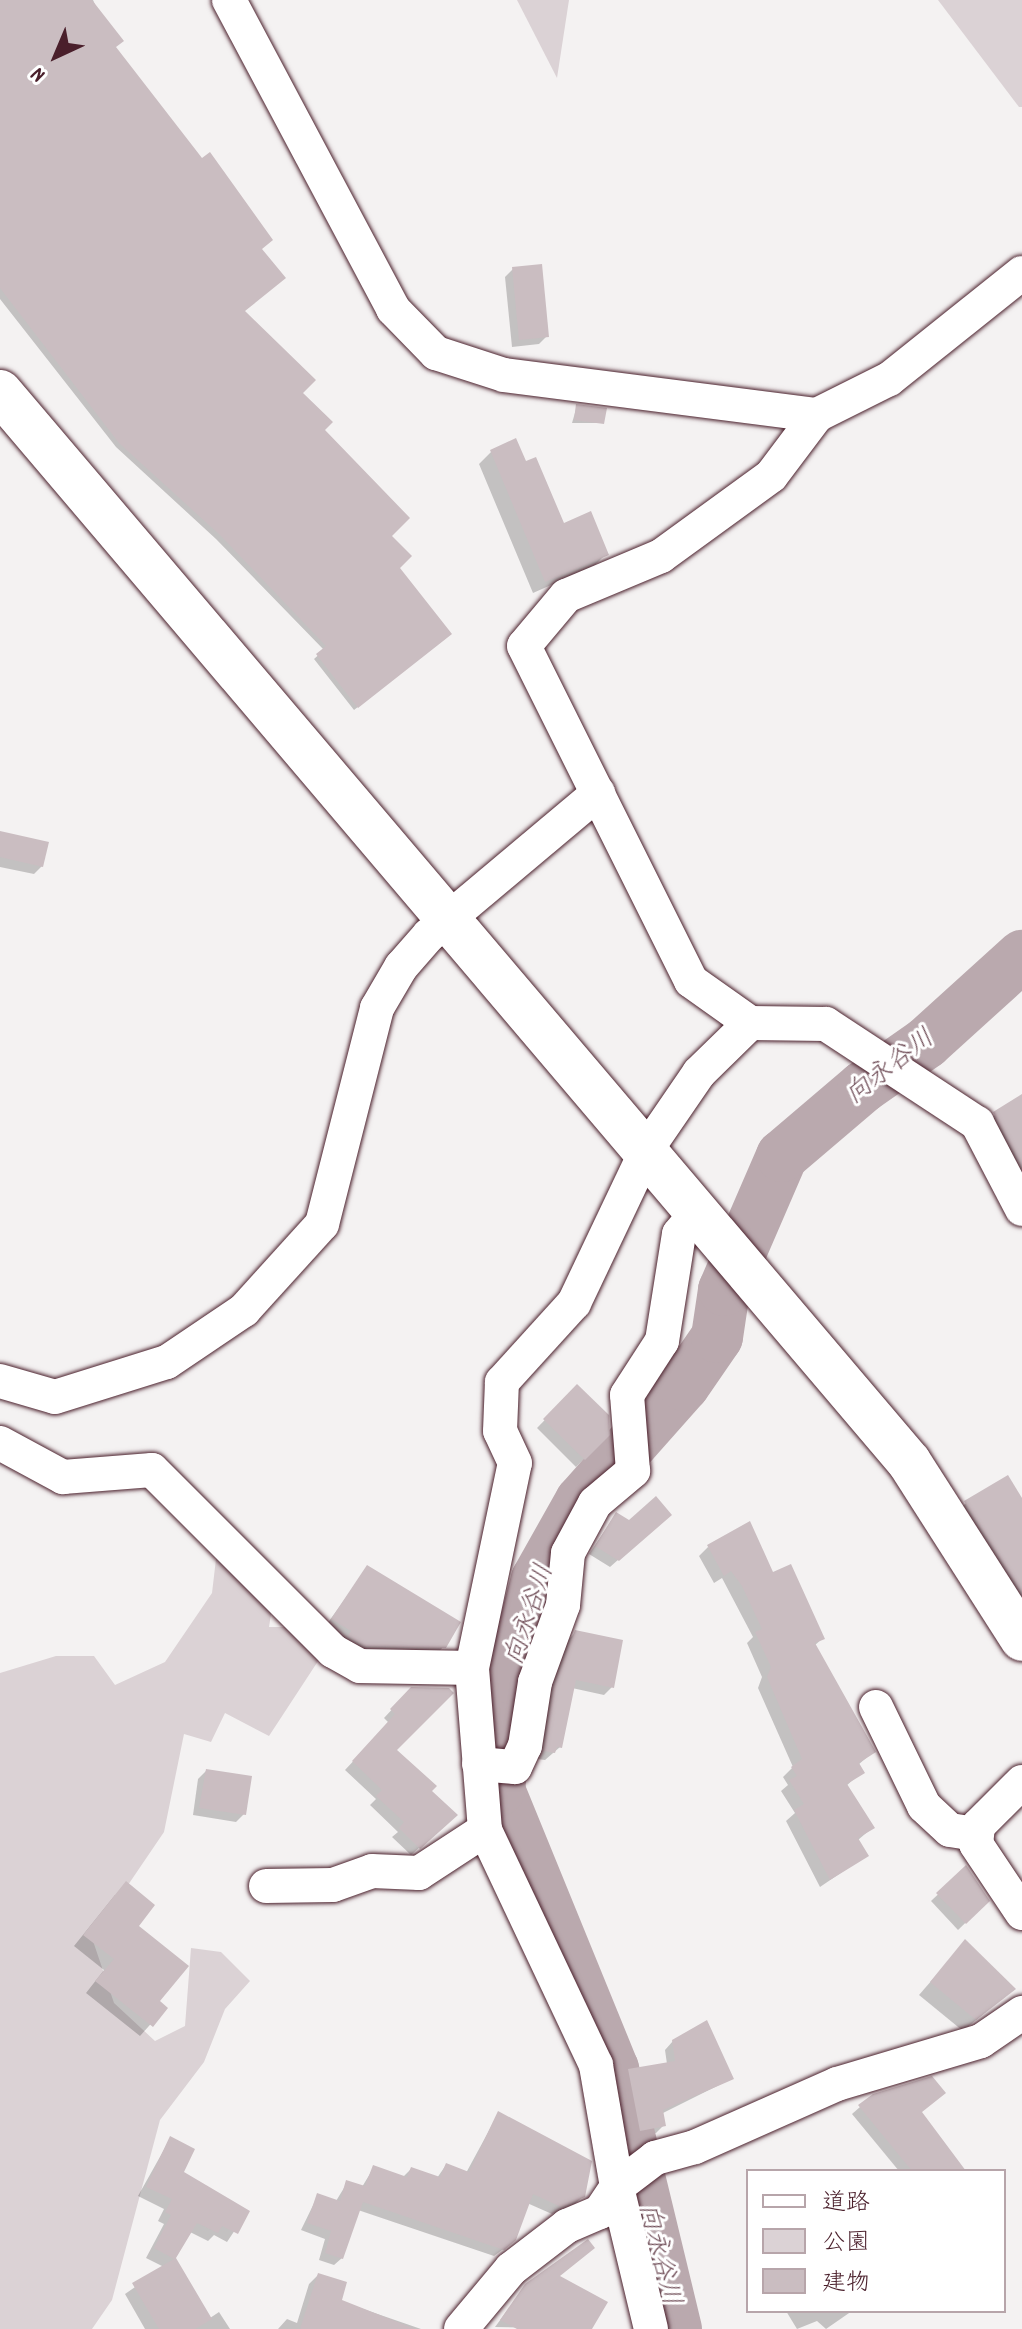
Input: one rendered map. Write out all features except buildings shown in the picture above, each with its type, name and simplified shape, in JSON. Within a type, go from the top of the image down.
[{"type":"street","points":[[229,0],[393,309],[436,353],[504,375],[817,415]]},
{"type":"street","points":[[1022,273],[889,379],[817,415],[771,476],[661,556],[566,596],[524,646],[691,981],[750,1023],[826,1024],[977,1123],[1022,1209]]},
{"type":"street","points":[[0,392],[451,917],[909,1462],[1022,1639]]},
{"type":"street","points":[[0,1381],[55,1397],[167,1362],[244,1310],[322,1224],[377,1008],[401,967],[451,917],[598,793]]},
{"type":"street","points":[[651,2329],[617,2187],[596,2065],[485,1830],[472,1668],[515,1463],[500,1431],[502,1382],[574,1303],[647,1149],[699,1073],[750,1023]]},
{"type":"street","points":[[479,1764],[515,1767],[525,1746],[535,1682],[563,1605],[568,1553],[595,1503],[633,1471],[627,1395],[662,1341],[679,1234],[703,1214]]},
{"type":"street","points":[[0,1443],[63,1477],[152,1470],[333,1651],[360,1666],[472,1668]]},
{"type":"street","points":[[876,1707],[924,1806],[950,1830],[976,1834]]},
{"type":"street","points":[[1022,1782],[978,1826],[976,1834],[976,1844],[1022,1913]]},
{"type":"street","points":[[266,1886],[333,1885],[372,1871],[419,1873],[485,1830]]},
{"type":"street","points":[[461,2329],[511,2269],[567,2226],[600,2212],[617,2187],[655,2158],[695,2147],[837,2084],[981,2041],[1022,2013]]},
{"type":"green space","points":[[517,0],[569,0],[557,78]]},
{"type":"green space","points":[[938,0],[1022,0],[1022,107],[1019,107]]},
{"type":"green space","points":[[218,1542],[274,1595],[269,1627],[298,1627],[324,1652],[269,1736],[225,1713],[211,1742],[184,1734],[164,1832],[92,1938],[114,2003],[155,2041],[185,2026],[191,1948],[221,1952],[250,1981],[225,2009],[204,2062],[160,2120],[112,2300],[92,2329],[0,2329],[0,1673],[56,1656],[94,1656],[115,1685],[165,1662],[212,1593]]},
{"type":"waterway","name":"向永谷川","points":[[676,2329],[613,2069],[499,1790],[511,1678],[537,1579],[581,1501],[684,1385],[717,1337],[724,1290],[782,1156],[863,1087],[926,1043],[1022,956]]}]
